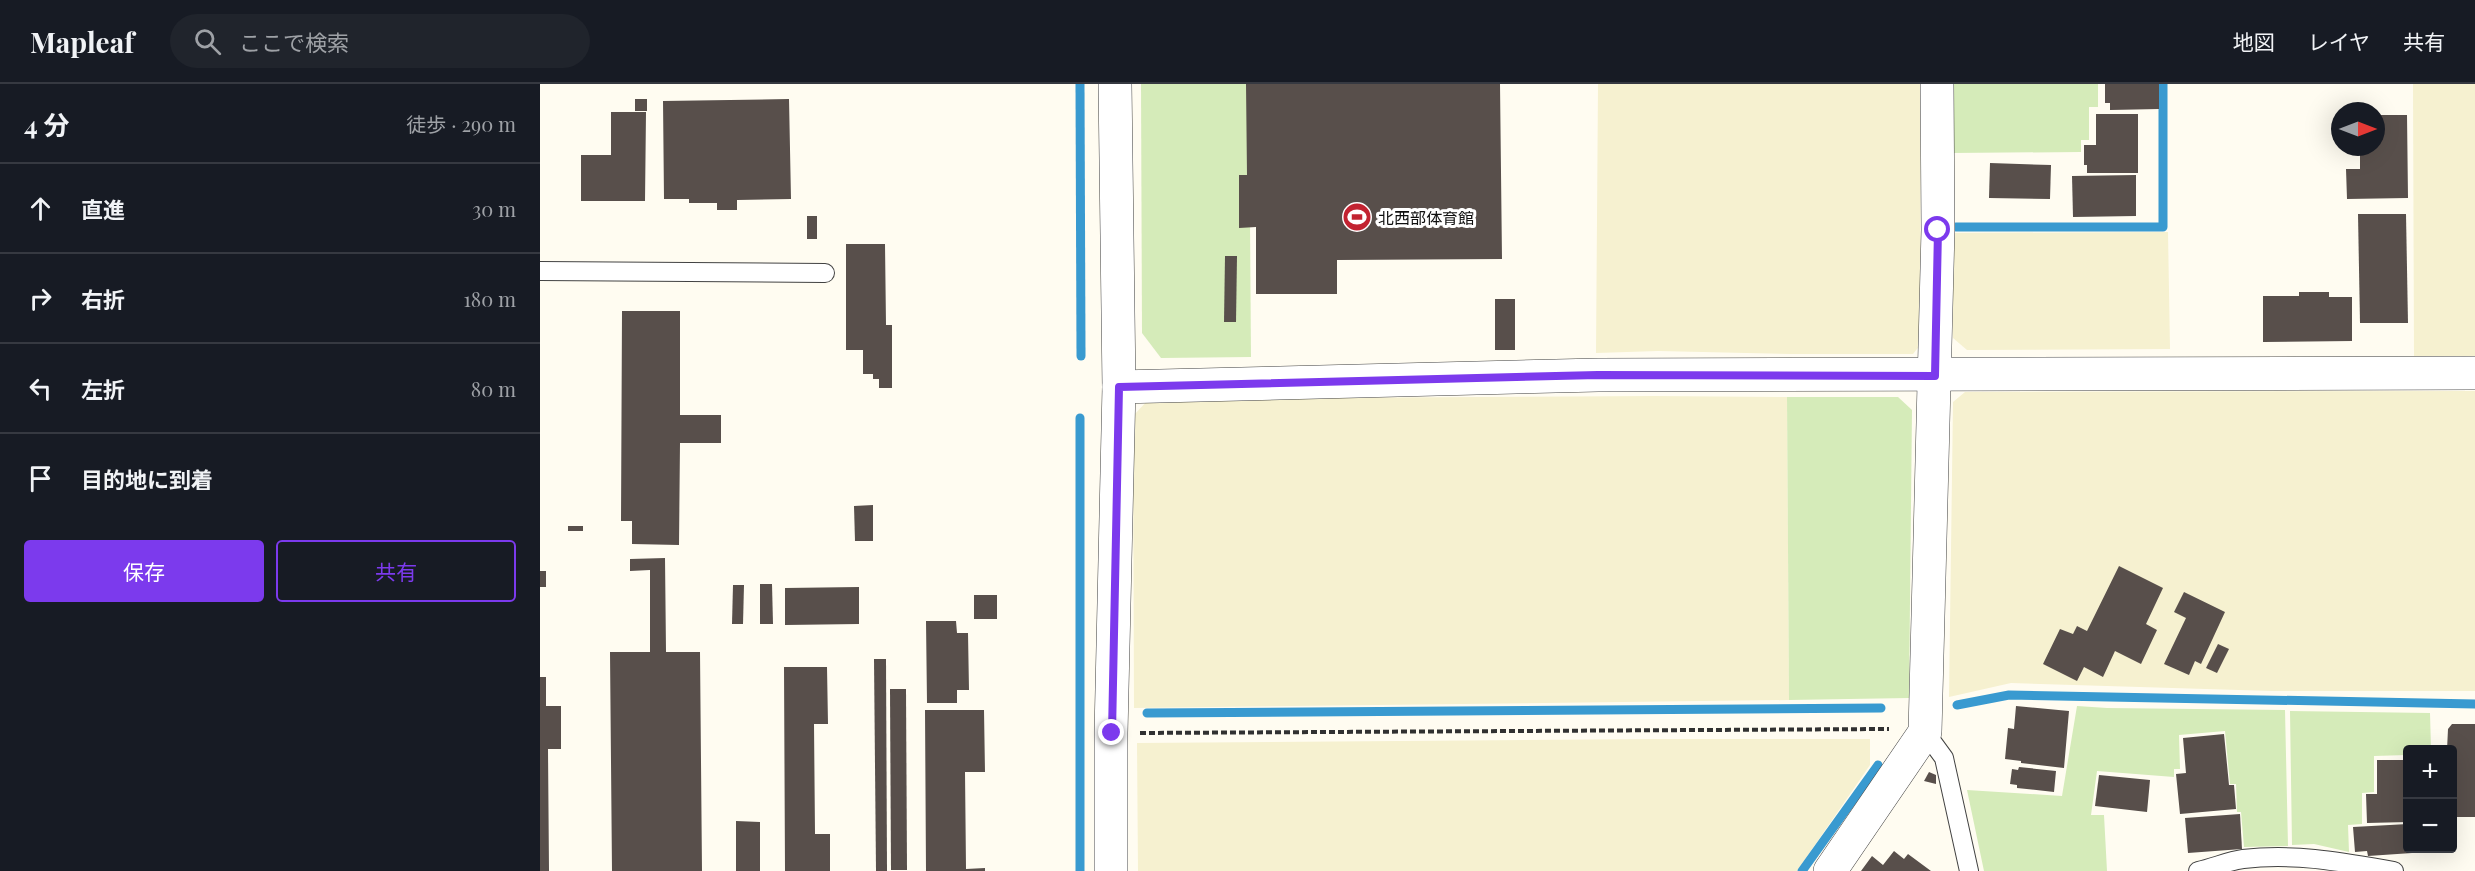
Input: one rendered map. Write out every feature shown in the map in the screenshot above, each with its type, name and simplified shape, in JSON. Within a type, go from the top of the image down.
[{"type":"street","points":[[1111,871],[1119,387],[1115,84]]},
{"type":"street","points":[[1830,871],[1925,732],[1938,230],[1937,84]]},
{"type":"street","points":[[1119,387],[1598,375],[2475,374]]},
{"type":"lane","points":[[540,271],[825,273]]},
{"type":"lane","points":[[1925,732],[1944,758],[1970,871]]},
{"type":"lane","points":[[2198,871],[2240,859],[2288,856],[2325,858],[2394,871]]},
{"type":"path","points":[[1112,733],[1870,728],[1925,732]]},
{"type":"shaded area","points":[[1598,84],[1920,84],[1921,344],[1913,354],[1658,351],[1596,353]]},
{"type":"shaded area","points":[[2413,84],[2475,84],[2475,356],[2414,356]]},
{"type":"shaded area","points":[[2168,232],[2170,349],[1967,350],[1953,338],[1952,233]]},
{"type":"shaded area","points":[[2475,391],[2475,691],[2272,691],[2011,683],[1949,697],[1953,402],[1965,392]]},
{"type":"shaded area","points":[[1787,397],[1789,700],[1134,708],[1133,416],[1149,399]]},
{"type":"shaded area","points":[[1870,739],[1870,765],[1797,871],[1138,871],[1137,743]]},
{"type":"green space","points":[[1141,84],[1249,84],[1251,357],[1161,358],[1142,333]]},
{"type":"green space","points":[[1951,84],[2098,84],[2098,107],[2089,107],[2089,140],[2081,140],[2081,152],[1951,153]]},
{"type":"green space","points":[[1787,397],[1898,397],[1912,410],[1909,698],[1789,700]]},
{"type":"green space","points":[[2077,706],[2285,710],[2288,846],[2244,847],[2241,812],[2237,812],[2236,784],[2230,784],[2225,731],[2179,735],[2180,769],[2174,769],[2174,777],[2097,771],[2091,815],[2104,815],[2107,871],[1984,871],[1967,790],[2062,796]]},
{"type":"green space","points":[[2290,711],[2430,713],[2431,745],[2403,745],[2403,755],[2374,756],[2374,792],[2362,793],[2362,824],[2348,825],[2349,852],[2314,844],[2292,845]]},
{"type":"building","points":[[1246,84],[1500,84],[1502,259],[1337,260],[1337,294],[1256,294],[1256,227],[1239,228],[1239,175],[1247,175]]},
{"type":"building","points":[[2105,84],[2159,84],[2159,109],[2110,110],[2110,103],[2105,103]]},
{"type":"building","points":[[635,99],[647,99],[647,111],[635,111]]},
{"type":"building","points":[[789,99],[791,199],[737,200],[737,210],[717,210],[717,203],[689,203],[689,199],[664,199],[663,101]]},
{"type":"building","points":[[611,112],[646,112],[645,201],[581,201],[581,155],[611,155]]},
{"type":"building","points":[[2096,114],[2138,114],[2138,173],[2087,173],[2087,165],[2084,165],[2084,145],[2096,145]]},
{"type":"building","points":[[2385,115],[2407,115],[2408,198],[2347,199],[2346,169],[2360,169],[2360,156],[2385,156]]},
{"type":"building","points":[[1990,163],[2051,165],[2050,199],[1989,198]]},
{"type":"building","points":[[2136,175],[2136,216],[2073,217],[2072,176]]},
{"type":"building","points":[[2358,214],[2406,214],[2408,323],[2360,323]]},
{"type":"building","points":[[807,216],[817,216],[817,239],[807,239]]},
{"type":"building","points":[[846,244],[885,244],[886,325],[892,325],[892,388],[879,388],[879,379],[873,379],[873,374],[863,374],[863,350],[846,350]]},
{"type":"building","points":[[1225,256],[1237,256],[1236,322],[1224,322]]},
{"type":"building","points":[[2299,292],[2329,292],[2329,297],[2352,297],[2352,341],[2263,342],[2263,296],[2299,296]]},
{"type":"building","points":[[1495,299],[1515,299],[1515,350],[1495,350]]},
{"type":"building","points":[[622,311],[680,311],[680,415],[721,415],[721,443],[680,443],[679,545],[632,544],[632,521],[621,521]]},
{"type":"building","points":[[873,505],[873,541],[855,541],[854,506]]},
{"type":"building","points":[[568,526],[583,526],[583,531],[568,531]]},
{"type":"building","points":[[665,558],[666,652],[700,652],[702,871],[612,871],[610,652],[650,652],[650,570],[630,571],[630,559]]},
{"type":"building","points":[[2119,566],[2163,588],[2146,624],[2157,630],[2141,664],[2115,651],[2103,677],[2084,667],[2077,681],[2043,664],[2060,629],[2073,634],[2077,626],[2087,631]]},
{"type":"building","points":[[540,571],[546,571],[546,587],[540,587]]},
{"type":"building","points":[[760,584],[772,584],[773,624],[760,624]]},
{"type":"building","points":[[733,585],[744,585],[743,624],[732,624]]},
{"type":"building","points":[[859,587],[859,624],[785,625],[785,588]]},
{"type":"building","points":[[2184,592],[2225,612],[2201,664],[2195,661],[2189,675],[2164,664],[2186,618],[2174,612]]},
{"type":"building","points":[[974,595],[997,595],[997,619],[974,619]]},
{"type":"building","points":[[926,621],[956,621],[957,633],[968,633],[969,690],[957,690],[957,703],[927,703]]},
{"type":"building","points":[[2218,644],[2229,649],[2217,673],[2206,668]]},
{"type":"building","points":[[874,659],[886,659],[887,871],[876,871]]},
{"type":"building","points":[[784,667],[827,667],[828,724],[814,724],[815,834],[830,834],[830,871],[785,871]]},
{"type":"building","points":[[540,677],[546,677],[546,706],[561,706],[561,749],[548,749],[549,871],[540,871]]},
{"type":"building","points":[[890,689],[906,689],[907,870],[891,870]]},
{"type":"building","points":[[2016,706],[2069,711],[2064,768],[2005,759],[2008,728],[2014,729]]},
{"type":"building","points":[[925,710],[984,710],[985,772],[965,772],[966,869],[985,868],[985,871],[926,871]]},
{"type":"building","points":[[2452,724],[2475,724],[2475,817],[2457,817],[2457,745],[2447,745],[2448,729]]},
{"type":"building","points":[[2224,734],[2229,785],[2234,785],[2236,809],[2180,814],[2176,774],[2186,773],[2183,738]]},
{"type":"building","points":[[2377,760],[2403,760],[2403,822],[2367,823],[2366,794],[2377,794]]},
{"type":"building","points":[[2019,767],[2056,771],[2054,792],[2017,788],[2017,785],[2010,784],[2012,769],[2018,770]]},
{"type":"building","points":[[1929,772],[1936,775],[1936,784],[1924,781]]},
{"type":"building","points":[[2099,775],[2150,780],[2147,812],[2095,806]]},
{"type":"building","points":[[2240,814],[2242,849],[2188,853],[2185,818]]},
{"type":"building","points":[[736,821],[760,822],[760,871],[736,871]]},
{"type":"building","points":[[2403,824],[2403,853],[2412,853],[2368,856],[2367,851],[2355,852],[2353,827]]},
{"type":"building","points":[[1894,851],[1904,859],[1908,854],[1931,871],[1861,871],[1872,856],[1883,865]]},
{"type":"waterway","points":[[1080,84],[1081,356]]},
{"type":"waterway","points":[[1956,227],[2163,227],[2163,84]]},
{"type":"waterway","points":[[1080,418],[1080,871]]},
{"type":"waterway","points":[[1957,705],[2009,695],[2475,704]]},
{"type":"waterway","points":[[1147,713],[1881,708]]},
{"type":"waterway","points":[[1802,871],[1878,765]]},
{"type":"place","name":"北西部体育館","points":[[1357,217]]},
{"type":"route","points":[[1112,733],[1119,387],[1598,375],[1935,376],[1938,230]]}]
